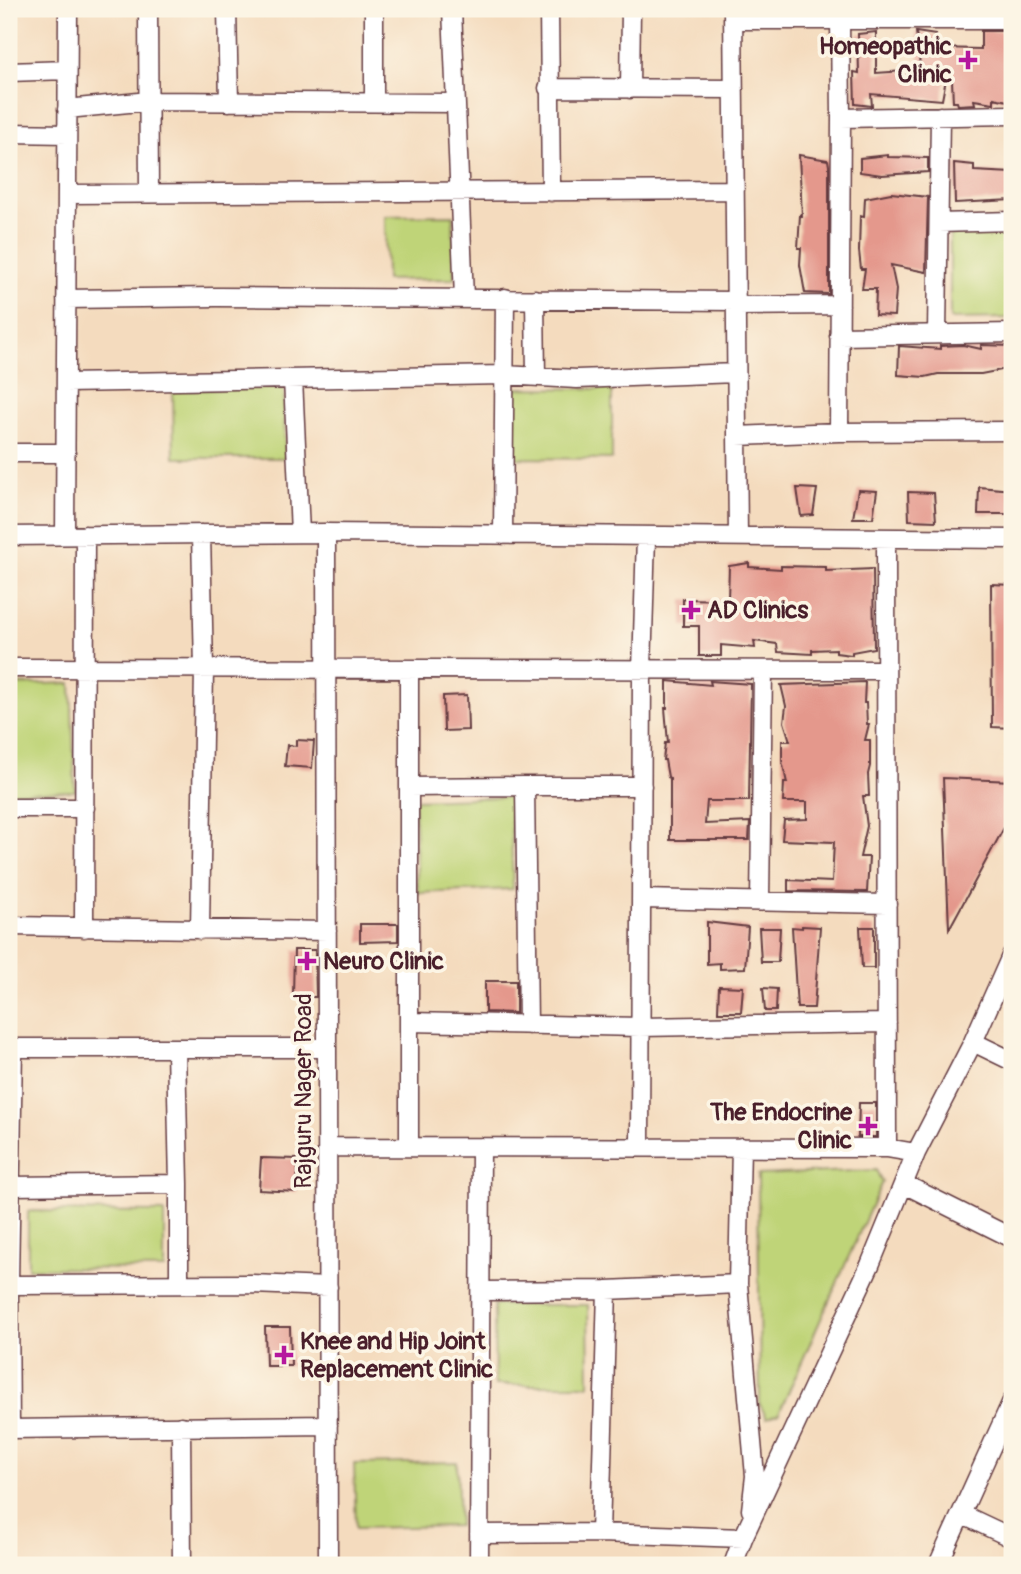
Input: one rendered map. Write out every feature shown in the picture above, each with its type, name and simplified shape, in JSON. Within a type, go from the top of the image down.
[{"type":"street","points":[[65,536],[68,9]]},
{"type":"street","points":[[148,9],[149,193]]},
{"type":"street","points":[[227,9],[229,102]]},
{"type":"street","points":[[374,9],[374,102]]},
{"type":"street","points":[[452,9],[464,298]]},
{"type":"street","points":[[549,9],[551,192]]},
{"type":"street","points":[[630,89],[631,9]]},
{"type":"street","points":[[738,537],[733,14],[840,20],[1012,20]]},
{"type":"street","points":[[839,432],[840,20]]},
{"type":"street","points":[[9,72],[67,70]]},
{"type":"street","points":[[548,88],[734,89]]},
{"type":"street","points":[[67,109],[149,101],[455,103]]},
{"type":"street","points":[[841,117],[1012,115]]},
{"type":"street","points":[[937,334],[940,116]]},
{"type":"street","points":[[9,133],[67,134]]},
{"type":"street","points":[[66,194],[734,190]]},
{"type":"street","points":[[939,223],[1012,221]]},
{"type":"street","points":[[66,299],[505,298],[840,305]]},
{"type":"street","points":[[503,535],[505,298]]},
{"type":"street","points":[[535,299],[536,377]]},
{"type":"street","points":[[839,337],[1012,333]]},
{"type":"street","points":[[66,383],[504,375],[590,378],[736,373]]},
{"type":"street","points":[[293,379],[300,533]]},
{"type":"street","points":[[737,436],[839,432],[1012,431]]},
{"type":"street","points":[[9,453],[66,453]]},
{"type":"street","points":[[9,536],[326,533],[1012,539]]},
{"type":"street","name":"Rajguru Nager Road","points":[[326,533],[328,1565]]},
{"type":"street","points":[[200,930],[204,669],[201,534]]},
{"type":"street","points":[[84,928],[85,536]]},
{"type":"street","points":[[640,1147],[642,670],[646,536]]},
{"type":"street","points":[[886,538],[887,1148]]},
{"type":"street","points":[[9,668],[887,670]]},
{"type":"street","points":[[409,669],[409,1147]]},
{"type":"street","points":[[760,901],[763,670]]},
{"type":"street","points":[[525,786],[528,1024]]},
{"type":"street","points":[[409,787],[642,786]]},
{"type":"street","points":[[9,808],[85,808]]},
{"type":"street","points":[[641,899],[887,904]]},
{"type":"street","points":[[9,926],[327,931]]},
{"type":"street","points":[[733,1565],[745,1533],[870,1265],[916,1153],[973,1042],[1012,954]]},
{"type":"street","points":[[409,1023],[640,1027],[887,1023]]},
{"type":"street","points":[[973,1042],[1012,1061]]},
{"type":"street","points":[[327,1048],[11,1048],[9,1284],[252,1284],[328,1287]]},
{"type":"street","points":[[176,1049],[179,1284]]},
{"type":"street","points":[[328,1147],[887,1148],[916,1153]]},
{"type":"street","points":[[479,1565],[481,1147]]},
{"type":"street","points":[[741,1147],[738,1284],[755,1476],[745,1533]]},
{"type":"street","points":[[11,1186],[178,1184]]},
{"type":"street","points":[[904,1184],[1012,1238]]},
{"type":"street","points":[[481,1291],[607,1290],[738,1284]]},
{"type":"street","points":[[600,1533],[607,1290]]},
{"type":"street","points":[[9,1295],[9,1429],[328,1425]]},
{"type":"street","points":[[938,1565],[1012,1401]]},
{"type":"street","points":[[181,1426],[182,1565]]},
{"type":"street","points":[[961,1514],[1012,1538]]},
{"type":"street","points":[[479,1534],[745,1533]]},
{"type":"green space","points":[[453,215],[454,279],[386,280],[385,216]]},
{"type":"green space","points":[[950,234],[1012,234],[1012,318],[950,319]]},
{"type":"green space","points":[[284,388],[285,458],[174,458],[173,390]]},
{"type":"green space","points":[[505,388],[612,389],[612,459],[504,458]]},
{"type":"green space","points":[[71,683],[75,791],[9,793],[9,685]]},
{"type":"green space","points":[[510,797],[513,889],[418,893],[414,800]]},
{"type":"green space","points":[[876,1170],[882,1182],[779,1413],[767,1418],[760,1405],[758,1175]]},
{"type":"green space","points":[[28,1211],[164,1212],[164,1269],[28,1268]]},
{"type":"green space","points":[[494,1305],[588,1305],[589,1385],[495,1385]]},
{"type":"green space","points":[[457,1462],[459,1526],[356,1528],[354,1464]]},
{"type":"building","points":[[981,31],[1005,31],[1012,35],[1012,102],[994,98],[994,103],[974,100],[975,104],[958,105],[953,102],[952,80],[946,79],[942,100],[871,94],[872,106],[855,104],[854,72],[859,73],[858,34],[876,32],[876,73],[905,71],[921,74],[916,32],[936,35],[936,48],[981,49]]},
{"type":"building","points":[[799,155],[828,160],[829,294],[805,293],[800,265],[801,248],[798,248],[800,215],[802,216]]},
{"type":"building","points":[[888,155],[928,158],[928,172],[882,175],[860,172],[860,158]]},
{"type":"building","points":[[954,163],[974,165],[974,171],[1012,173],[1012,200],[955,203]]},
{"type":"building","points":[[891,193],[928,197],[926,272],[891,265],[896,289],[894,316],[875,315],[876,289],[862,289],[865,269],[861,269],[859,251],[860,216],[864,217],[865,198]]},
{"type":"building","points":[[963,345],[981,349],[981,345],[1012,346],[1012,368],[981,374],[938,374],[925,377],[898,375],[899,346],[940,349],[940,346]]},
{"type":"building","points":[[979,487],[1012,490],[1012,514],[978,514]]},
{"type":"building","points":[[797,488],[817,489],[813,515],[801,516]]},
{"type":"building","points":[[858,490],[877,491],[873,518],[853,518]]},
{"type":"building","points":[[908,492],[934,493],[936,521],[909,520]]},
{"type":"building","points":[[749,563],[749,567],[781,569],[781,566],[826,567],[826,571],[873,569],[874,648],[852,652],[852,655],[836,653],[836,649],[812,650],[812,654],[778,652],[777,644],[754,641],[755,648],[721,645],[721,656],[699,656],[699,626],[683,626],[683,599],[728,600],[729,566]]},
{"type":"building","points":[[991,584],[1012,585],[1012,728],[992,727]]},
{"type":"building","points":[[667,681],[711,685],[710,681],[751,684],[749,801],[707,801],[705,824],[750,822],[749,840],[670,840],[670,778],[663,760],[665,743],[668,743],[665,708]]},
{"type":"building","points":[[865,682],[864,703],[869,724],[865,740],[870,740],[870,766],[869,796],[863,796],[867,826],[860,857],[869,857],[867,892],[788,891],[788,880],[832,882],[834,842],[782,840],[784,820],[807,819],[807,802],[783,802],[784,783],[787,783],[782,761],[782,741],[790,741],[784,722],[786,706],[781,685]]},
{"type":"building","points":[[467,695],[468,730],[444,731],[443,696]]},
{"type":"building","points":[[296,740],[314,741],[312,768],[285,766],[287,745],[296,746]]},
{"type":"building","points":[[943,778],[1012,781],[1012,813],[949,929]]},
{"type":"building","points":[[707,922],[748,927],[745,968],[720,969],[720,963],[707,964]]},
{"type":"building","points":[[360,924],[398,924],[398,941],[360,942]]},
{"type":"building","points":[[792,927],[820,927],[814,1008],[797,1008]]},
{"type":"building","points":[[860,927],[874,927],[874,968],[862,968]]},
{"type":"building","points":[[759,928],[780,928],[778,962],[761,962]]},
{"type":"building","points":[[294,950],[315,950],[316,997],[293,997]]},
{"type":"building","points":[[485,981],[516,981],[516,1013],[485,1012]]},
{"type":"building","points":[[719,986],[743,987],[741,1012],[718,1012]]},
{"type":"building","points":[[763,988],[777,989],[776,1011],[765,1011]]},
{"type":"building","points":[[859,1103],[876,1103],[876,1137],[858,1137]]},
{"type":"building","points":[[261,1158],[298,1159],[297,1192],[259,1190]]},
{"type":"building","points":[[265,1327],[290,1327],[291,1366],[266,1366]]},
{"type":"place","name":"Homeopathic Clinic","points":[[968,60]]},
{"type":"place","name":"AD Clinics","points":[[691,610]]},
{"type":"place","name":"Neuro Clinic","points":[[307,961]]},
{"type":"place","name":"The Endocrine Clinic","points":[[868,1126]]},
{"type":"place","name":"Knee and Hip Joint Replacement Clinic","points":[[284,1355]]}]
